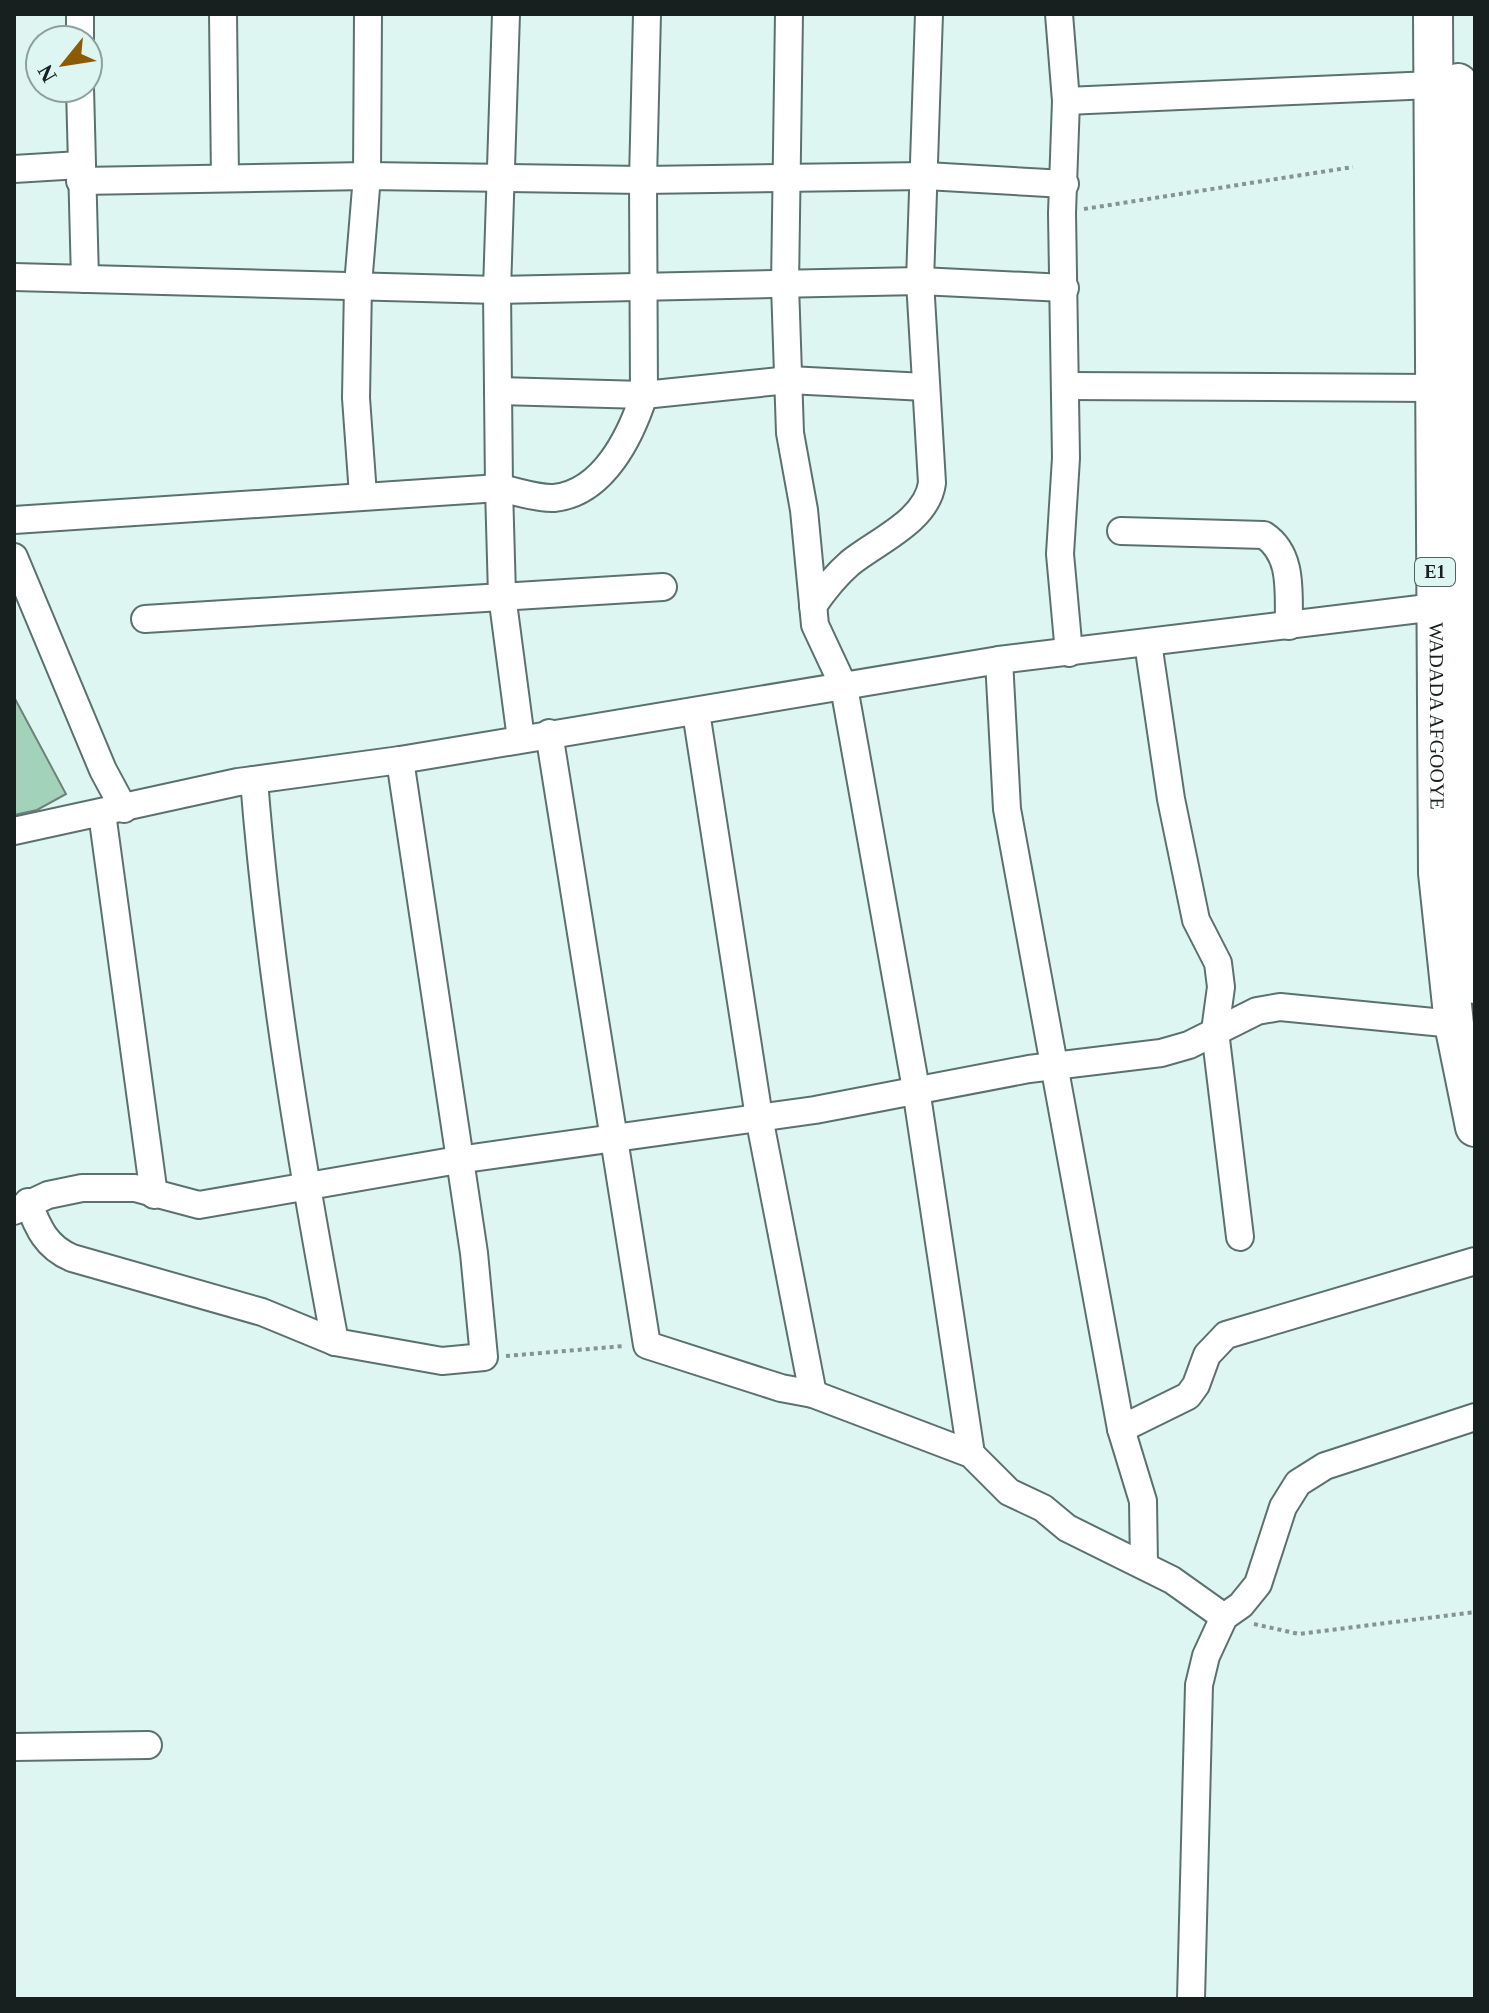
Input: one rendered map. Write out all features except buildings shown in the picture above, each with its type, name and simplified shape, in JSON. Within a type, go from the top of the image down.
[{"type":"highway","name":"WADADA AFGOOYE","points":[[1433,14],[1455,90],[1467,246],[1470,768],[1466,881],[1475,984]]},
{"type":"highway","name":"WADADA AFGOOYE","points":[[1458,14],[1433,388],[1438,873],[1454,1024],[1475,1127]]},
{"type":"street","points":[[223,14],[225,178]]},
{"type":"street","points":[[363,495],[356,398],[358,285],[367,176],[368,14]]},
{"type":"street","points":[[506,14],[497,290],[499,488],[502,595],[521,739]]},
{"type":"street","points":[[14,520],[499,488],[552,498],[567,495],[606,471],[636,420],[644,395],[642,290],[647,14]]},
{"type":"street","points":[[789,14],[785,285],[790,433],[804,510],[813,606],[822,645],[844,687],[916,1089],[971,1454]]},
{"type":"street","points":[[813,606],[848,565],[930,499],[932,483],[920,281],[926,176],[929,14]]},
{"type":"street","points":[[1059,14],[1066,101],[1062,213],[1066,458],[1060,554],[1069,653]]},
{"type":"street","points":[[1066,101],[1455,90]]},
{"type":"street","points":[[80,104],[85,279]]},
{"type":"street","points":[[14,169],[225,178],[367,176],[643,180],[926,176],[1065,184]]},
{"type":"street","points":[[14,277],[497,290],[642,290],[920,281],[1065,288]]},
{"type":"street","points":[[498,391],[644,395],[789,380],[925,387]]},
{"type":"street","points":[[1066,386],[1433,388]]},
{"type":"street","points":[[1121,531],[1264,535],[1278,544],[1286,561],[1289,626]]},
{"type":"street","points":[[14,557],[97,756],[113,811],[154,1195]]},
{"type":"street","points":[[145,619],[663,587]]},
{"type":"street","points":[[14,831],[254,780],[400,760],[999,660],[1436,607]]},
{"type":"street","points":[[1148,643],[1171,799],[1196,920],[1218,963],[1221,987],[1215,1031],[1240,1237]]},
{"type":"street","points":[[999,660],[1007,809],[1121,1429],[1143,1501],[1144,1565]]},
{"type":"street","points":[[696,712],[759,1117],[813,1394]]},
{"type":"street","points":[[549,733],[647,1345],[781,1388],[813,1394],[971,1454],[1009,1492],[1043,1508],[1067,1528],[1144,1565],[1224,1617]]},
{"type":"street","points":[[400,760],[458,1160],[474,1253],[484,1357],[442,1361],[335,1342],[262,1312],[56,1251],[21,1207],[82,1188],[135,1188],[199,1205],[458,1160],[613,1141],[815,1110],[1053,1066],[1161,1053],[1257,1011],[1280,1007],[1454,1024]]},
{"type":"street","points":[[254,780],[265,920],[306,1186],[335,1342]]},
{"type":"street","points":[[1121,1429],[1188,1396],[1196,1385],[1207,1355],[1226,1335],[1475,1261]]},
{"type":"street","points":[[1191,1999],[1199,1685],[1206,1656],[1224,1617],[1241,1605],[1258,1584],[1283,1507],[1298,1483],[1325,1466],[1475,1417]]},
{"type":"street","points":[[14,1747],[148,1745]]},
{"type":"path","points":[[1062,213],[1353,167]]},
{"type":"path","points":[[484,1357],[647,1345]]},
{"type":"path","points":[[1224,1617],[1299,1634],[1475,1612]]}]
